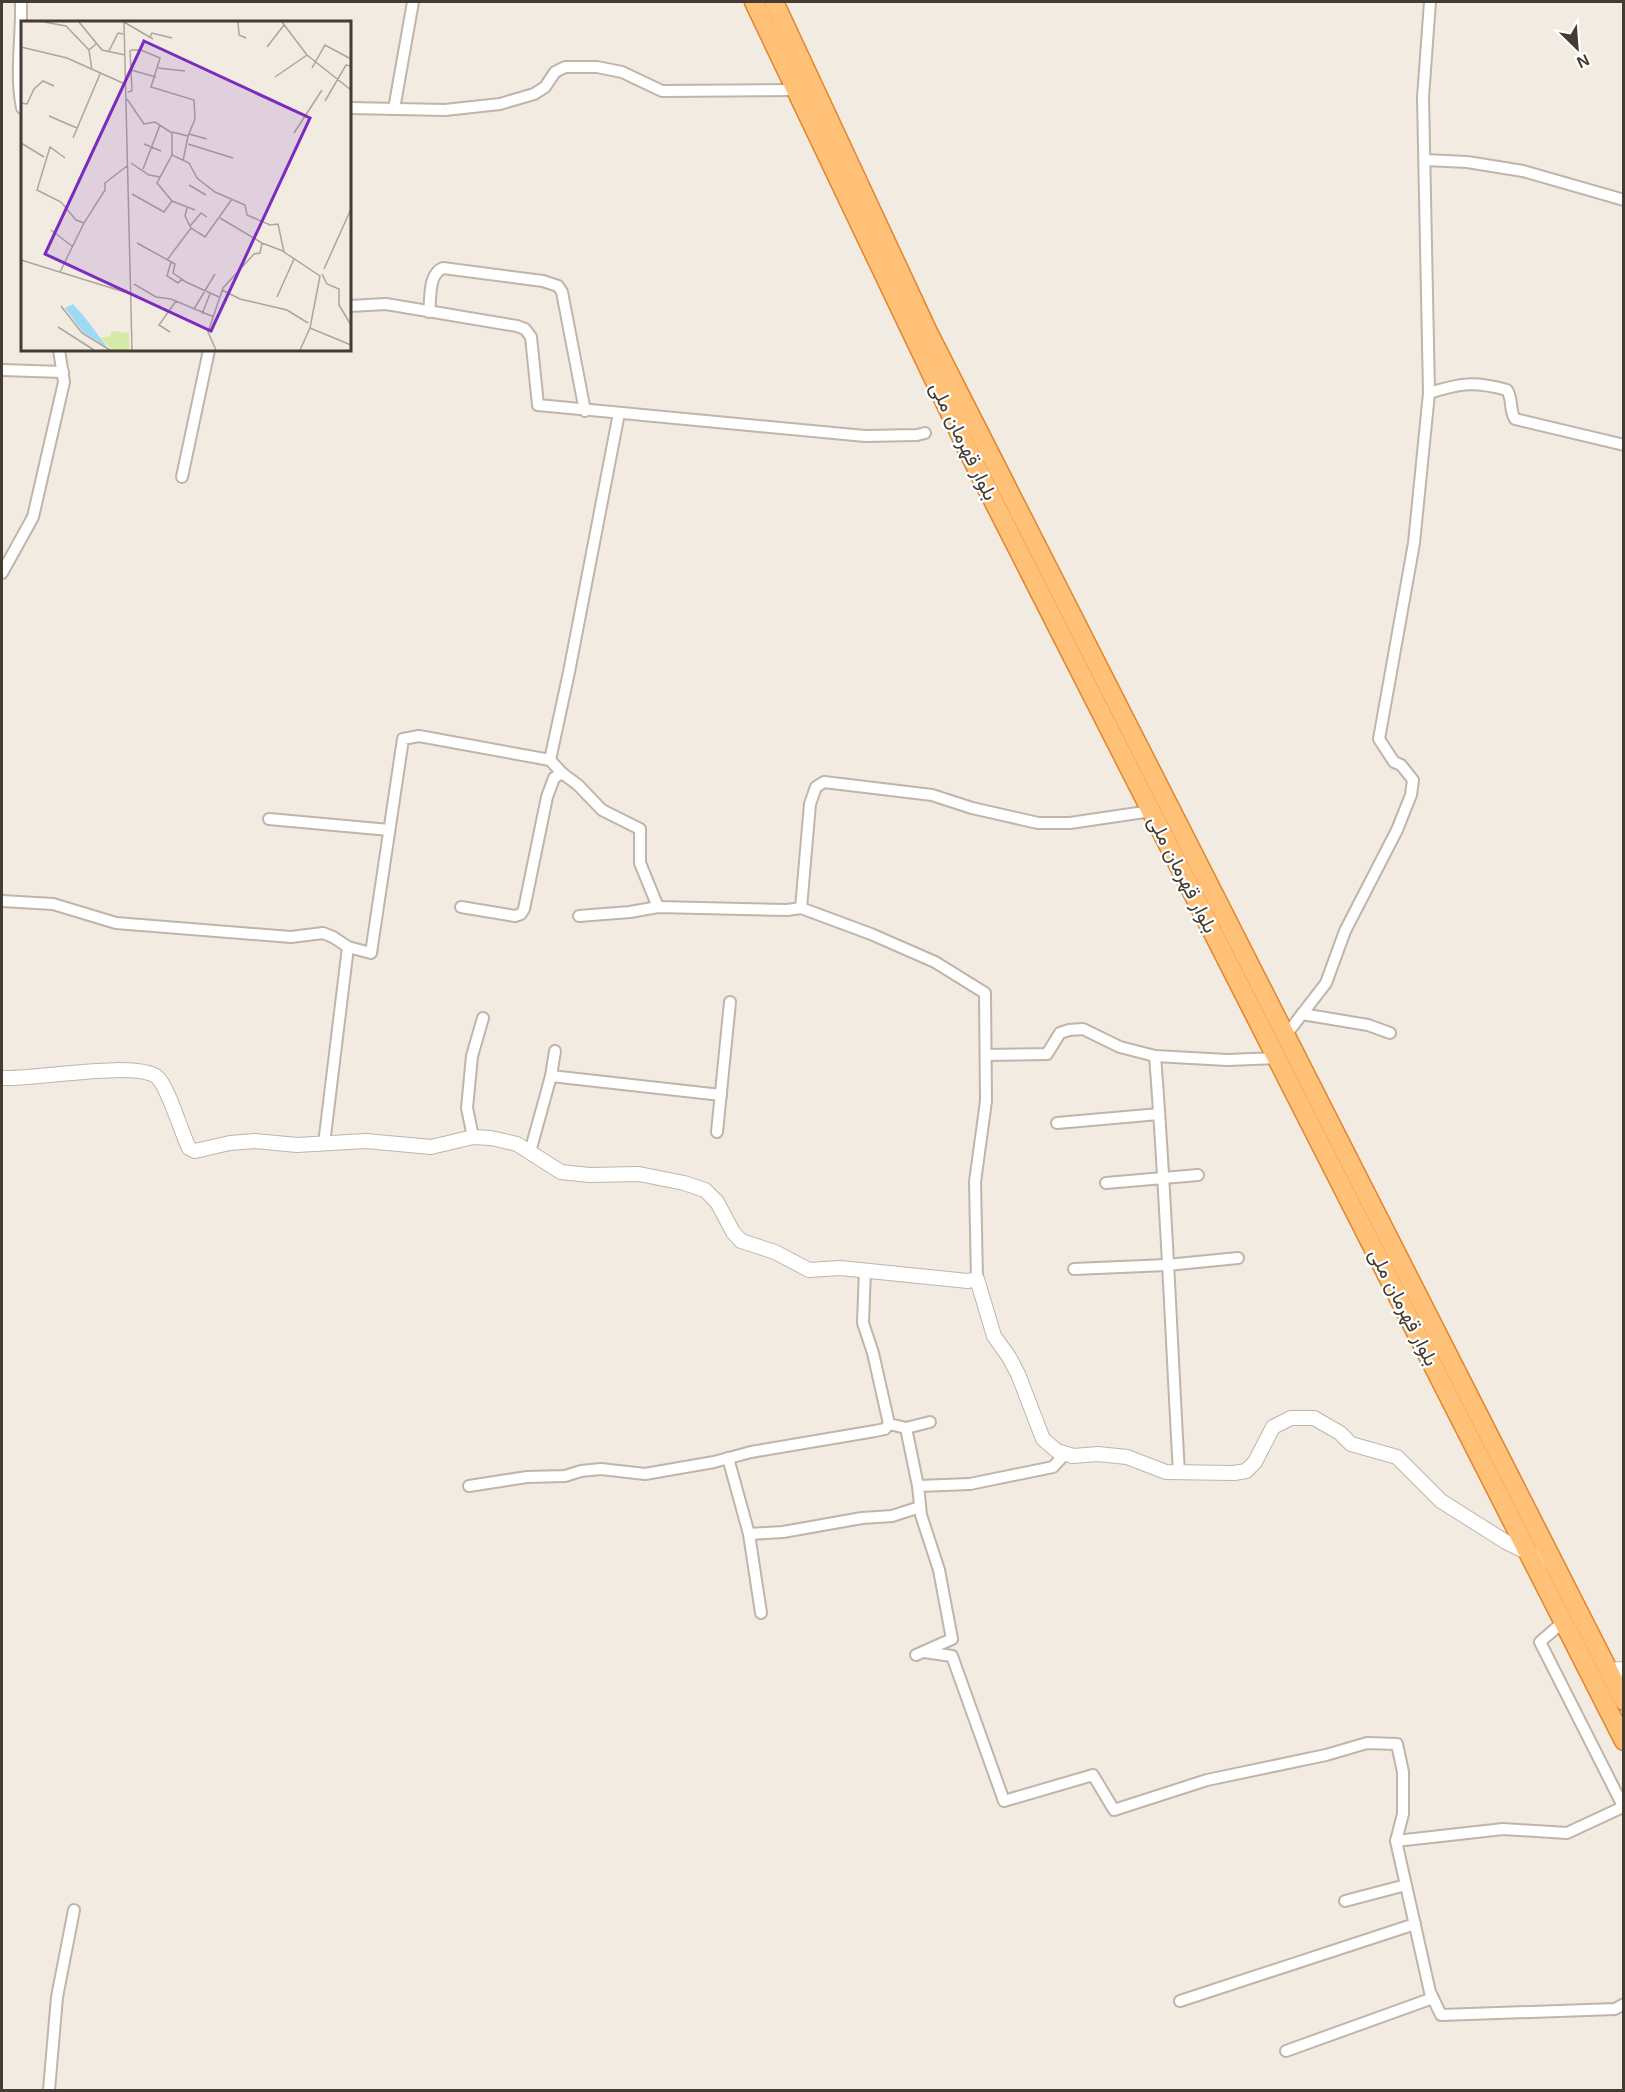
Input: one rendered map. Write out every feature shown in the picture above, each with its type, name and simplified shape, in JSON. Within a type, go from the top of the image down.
[{"type":"highway","name":"بلوار قهرمان ملی","points":[[763,3],[796,90],[970,457],[1530,1554],[1623,1741]]},
{"type":"highway","name":"بلوار قهرمان ملی","points":[[763,3],[1552,1559],[1616,1670],[1623,1701]]},
{"type":"street","points":[[21,2],[18,87],[21,103]]},
{"type":"street","points":[[394,110],[413,2]]},
{"type":"street","points":[[1286,1035],[1326,983],[1345,932],[1398,830],[1411,795],[1413,780],[1401,765],[1394,762],[1379,739],[1414,543],[1429,393],[1423,98],[1430,2]]},
{"type":"street","points":[[351,108],[445,110],[500,104],[534,94],[545,87],[555,72],[565,67],[597,67],[622,72],[662,91],[796,90]]},
{"type":"street","points":[[1425,160],[1467,162],[1523,171],[1623,200]]},
{"type":"street","points":[[429,312],[433,276],[442,268],[543,281],[558,286],[562,292],[585,411]]},
{"type":"street","points":[[351,306],[386,304],[525,329],[531,337],[538,405],[865,436],[924,433]]},
{"type":"street","points":[[2,573],[33,518],[62,396],[64,382],[58,351]]},
{"type":"street","points":[[182,477],[209,351]]},
{"type":"street","points":[[2,370],[63,372]]},
{"type":"street","points":[[1429,393],[1457,384],[1485,384],[1507,390],[1515,419],[1623,446]]},
{"type":"street","points":[[550,760],[619,413]]},
{"type":"street","points":[[2,901],[53,904],[116,923],[291,937],[323,933],[348,947],[371,953],[403,739],[419,735],[550,760],[602,810],[640,829],[640,863],[658,907]]},
{"type":"street","points":[[461,907],[515,916],[521,914],[524,909],[547,797],[554,778],[562,773]]},
{"type":"street","points":[[801,908],[810,804],[816,787],[824,783],[932,795],[1038,823],[1070,823],[1151,812]]},
{"type":"street","points":[[269,819],[389,830]]},
{"type":"street","points":[[579,916],[658,907],[787,910],[801,908],[872,934],[935,962],[985,993],[986,1101],[975,1182],[977,1279],[994,1336],[1018,1374],[1043,1439],[1057,1451],[1073,1456],[1098,1454],[1127,1457],[1166,1472],[1234,1473],[1246,1471],[1255,1462],[1273,1427],[1291,1418],[1314,1418],[1340,1433],[1351,1444],[1397,1457],[1441,1501],[1506,1542],[1530,1554],[1552,1559]]},
{"type":"street","points":[[324,1144],[348,947]]},
{"type":"street","points":[[717,1132],[730,1002]]},
{"type":"street","points":[[1302,1014],[1368,1025],[1390,1033]]},
{"type":"street","points":[[473,1137],[467,1108],[472,1056],[483,1018]]},
{"type":"street","points":[[986,1055],[1047,1054],[1060,1033],[1083,1029],[1120,1047],[1155,1056],[1227,1060],[1277,1058]]},
{"type":"street","points":[[530,1152],[551,1076],[555,1051]]},
{"type":"street","points":[[1155,1056],[1164,1177],[1179,1473]]},
{"type":"street","points":[[2,1078],[121,1070],[145,1071],[157,1077],[164,1086],[189,1148],[195,1151],[230,1143],[255,1141],[297,1145],[366,1142],[431,1147],[473,1137],[492,1138],[517,1144],[561,1172],[589,1175],[639,1174],[684,1183],[705,1190],[717,1202],[733,1232],[741,1241],[775,1252],[809,1270],[840,1268],[968,1281],[977,1279]]},
{"type":"street","points":[[551,1076],[721,1095]]},
{"type":"street","points":[[1057,1123],[1159,1114]]},
{"type":"street","points":[[1106,1183],[1198,1175]]},
{"type":"street","points":[[1074,1269],[1167,1265],[1238,1258]]},
{"type":"street","points":[[865,1270],[863,1323],[873,1353],[889,1424]]},
{"type":"street","points":[[889,1424],[906,1428],[930,1422]]},
{"type":"street","points":[[469,1486],[527,1477],[565,1476],[581,1470],[601,1469],[645,1474],[751,1452],[885,1429],[889,1424]]},
{"type":"street","points":[[906,1428],[920,1507],[939,1570],[952,1639],[920,1654],[952,1656],[1004,1801],[1093,1775],[1114,1810],[1207,1780],[1326,1755],[1367,1743],[1397,1744],[1403,1772],[1403,1814],[1396,1840],[1430,1992],[1441,2015],[1615,2008],[1623,2004]]},
{"type":"street","points":[[918,1486],[970,1484],[1053,1467],[1065,1454]]},
{"type":"street","points":[[728,1458],[749,1534],[761,1613]]},
{"type":"street","points":[[749,1534],[783,1532],[862,1518],[892,1516],[920,1507]]},
{"type":"street","points":[[1396,1840],[1503,1829],[1567,1833],[1623,1808],[1540,1642],[1563,1622]]},
{"type":"street","points":[[1345,1901],[1406,1885]]},
{"type":"street","points":[[49,2091],[57,1997],[74,1910]]},
{"type":"street","points":[[1180,2001],[1414,1924]]},
{"type":"street","points":[[1286,2050],[1433,1998]]}]
